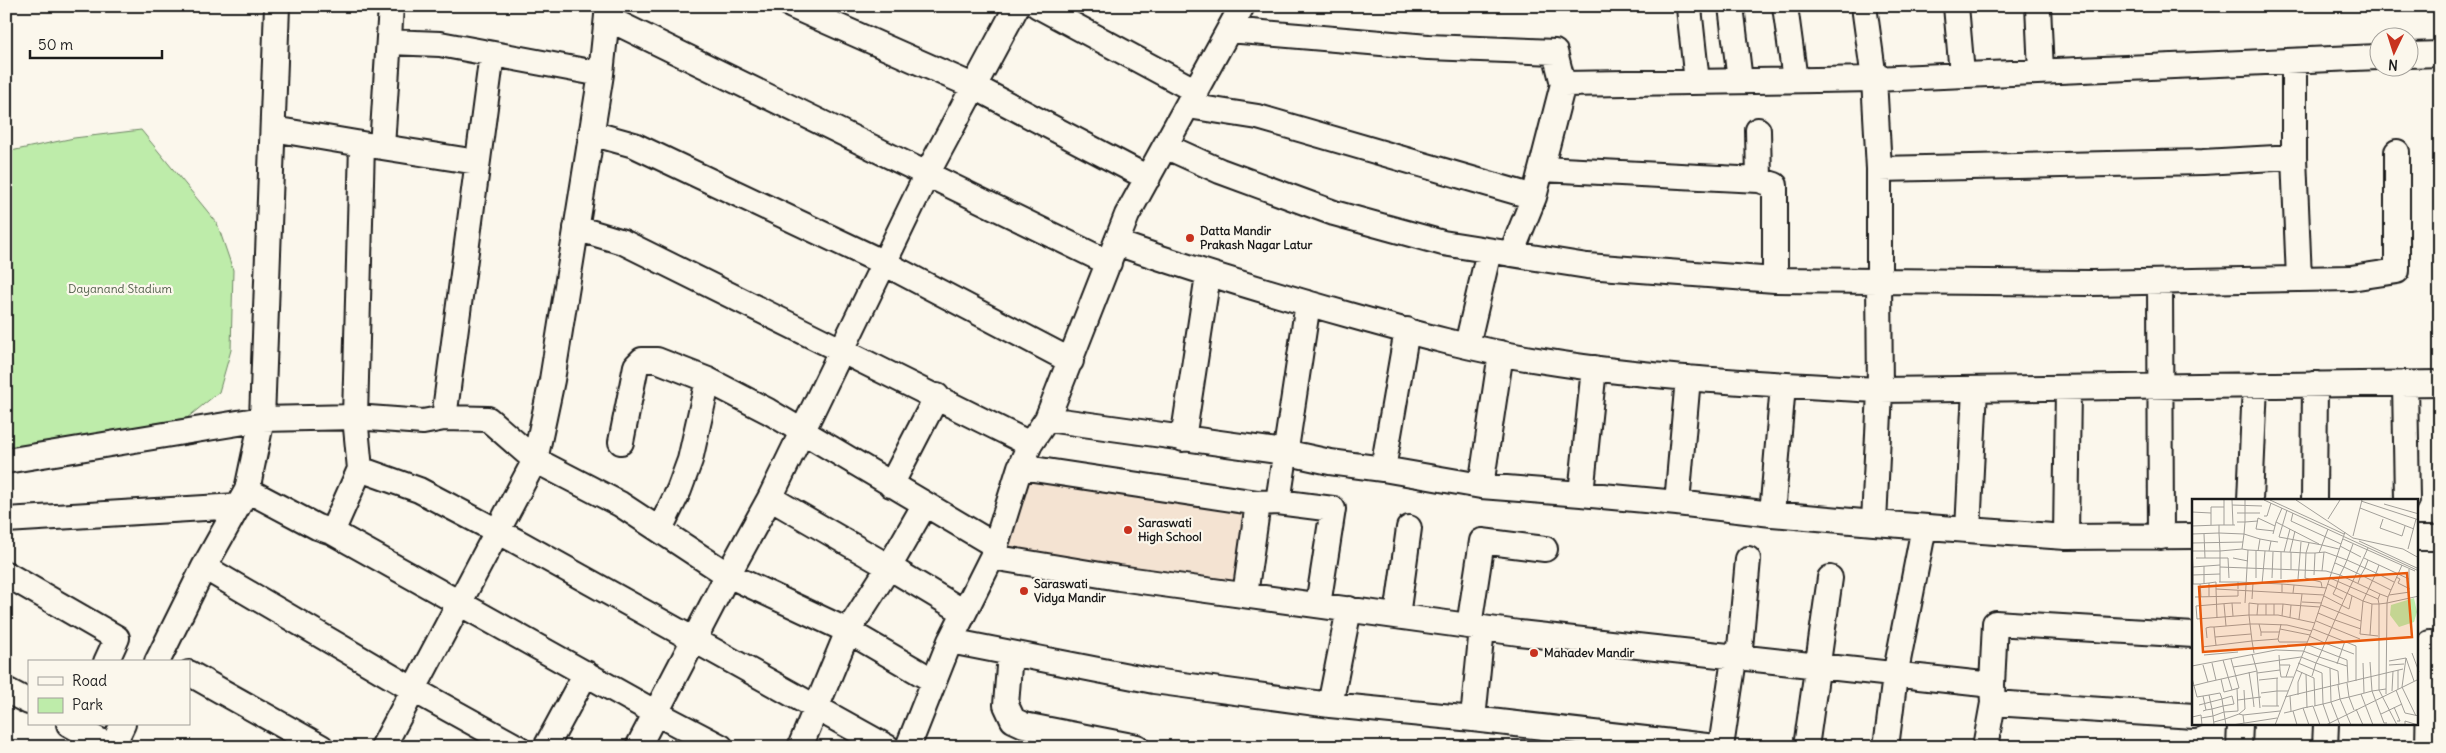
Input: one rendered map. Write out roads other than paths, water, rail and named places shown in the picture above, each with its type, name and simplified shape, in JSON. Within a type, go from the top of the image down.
[{"type":"street","points":[[162,660],[204,566],[243,498],[262,420],[277,6]]},
{"type":"street","points":[[332,532],[360,469],[354,416],[372,146],[389,42],[391,6]]},
{"type":"street","points":[[792,6],[973,86],[1148,178]]},
{"type":"street","points":[[638,747],[770,498],[927,174],[1017,6]]},
{"type":"street","points":[[1038,6],[1192,98],[1534,197]]},
{"type":"street","points":[[908,747],[950,641],[994,551],[1020,467],[1030,444],[1047,419],[1128,215],[1242,6]]},
{"type":"street","points":[[1731,6],[1740,81]]},
{"type":"street","points":[[1785,6],[1795,80]]},
{"type":"street","points":[[1864,6],[1874,79],[1879,169],[1880,390],[1874,523]]},
{"type":"street","points":[[1956,6],[1962,74]]},
{"type":"street","points":[[2038,6],[2041,71]]},
{"type":"street","points":[[1689,8],[1697,82]]},
{"type":"street","points":[[383,747],[535,460],[552,380],[601,74],[608,12],[927,174],[1113,253],[1208,274],[1407,330],[1501,353],[1594,368],[1688,378],[1880,390],[2440,382]]},
{"type":"street","points":[[1229,30],[1409,46],[1555,52],[1563,84],[1534,197],[1500,253],[1467,346]]},
{"type":"street","points":[[389,42],[440,44],[601,74]]},
{"type":"street","points":[[444,418],[492,54]]},
{"type":"street","points":[[2418,55],[2440,54]]},
{"type":"street","points":[[1563,84],[1874,79],[2368,58]]},
{"type":"street","points":[[2294,62],[2294,157],[2299,279]]},
{"type":"street","points":[[273,129],[478,162]]},
{"type":"street","points":[[1758,130],[1759,180]]},
{"type":"street","points":[[591,133],[648,152],[884,263],[1071,361]]},
{"type":"street","points":[[1165,146],[1220,171],[1334,213],[1443,243],[1587,266],[1775,280],[1879,281],[2160,282],[2351,278],[2396,271],[2397,152]]},
{"type":"street","points":[[1879,169],[2203,162],[2294,157]]},
{"type":"street","points":[[1542,169],[1759,180],[1776,185],[1775,280]]},
{"type":"street","points":[[576,228],[623,242],[937,396],[1030,444]]},
{"type":"street","points":[[1183,439],[1208,274]]},
{"type":"street","points":[[2160,282],[2160,537]]},
{"type":"street","points":[[1245,595],[1268,502],[1284,452],[1308,303]]},
{"type":"street","points":[[1383,469],[1407,330]]},
{"type":"street","points":[[1481,486],[1501,353]]},
{"type":"street","points":[[621,442],[636,366],[642,360],[657,360],[708,380],[802,432],[925,504],[994,551],[1120,578],[1318,606],[1737,659],[1895,676],[1993,694],[2192,716]]},
{"type":"street","points":[[1581,494],[1594,368]]},
{"type":"street","points":[[1677,503],[1688,378]]},
{"type":"street","points":[[660,529],[679,490],[690,460],[708,380]]},
{"type":"street","points":[[2405,383],[2408,499]]},
{"type":"street","points":[[2314,499],[2315,384]]},
{"type":"street","points":[[1772,514],[1783,385]]},
{"type":"street","points":[[2250,499],[2255,385]]},
{"type":"street","points":[[2066,537],[2068,388]]},
{"type":"street","points":[[1968,530],[1975,389]]},
{"type":"street","points":[[891,485],[937,396]]},
{"type":"street","points":[[6,461],[262,420],[354,416],[422,422],[444,418],[488,418],[535,460],[620,504],[728,575],[848,631],[934,681]]},
{"type":"street","points":[[1047,419],[1284,452],[1330,462],[1481,486],[1874,523],[2066,537],[2192,536]]},
{"type":"street","points":[[1020,467],[1268,502],[1333,509],[1318,606]]},
{"type":"street","points":[[360,469],[419,490],[498,531],[887,747]]},
{"type":"street","points":[[6,520],[243,498],[332,532],[656,713],[721,747]]},
{"type":"street","points":[[770,498],[964,612]]},
{"type":"street","points":[[800,747],[848,631],[925,504]]},
{"type":"street","points":[[1886,747],[1895,676],[1924,527]]},
{"type":"street","points":[[1397,616],[1409,528]]},
{"type":"street","points":[[2418,538],[2440,538]]},
{"type":"street","points":[[1473,719],[1476,627],[1482,540],[1545,549]]},
{"type":"street","points":[[950,641],[1154,681],[1330,705],[1709,746],[1737,659],[1748,559]]},
{"type":"street","points":[[204,566],[414,690],[517,747]]},
{"type":"street","points":[[6,574],[117,638],[107,660]]},
{"type":"street","points":[[1806,747],[1830,578]]},
{"type":"street","points":[[1330,705],[1349,609]]},
{"type":"street","points":[[1985,747],[1993,694],[1995,623],[2192,635]]},
{"type":"street","points":[[2428,747],[2433,723],[2429,642]]},
{"type":"street","points":[[1010,653],[1006,704],[1013,720],[1024,726],[1137,747]]},
{"type":"street","points":[[546,747],[586,673]]},
{"type":"street","points":[[190,674],[321,747]]},
{"type":"street","points":[[6,690],[28,701]]},
{"type":"street","points":[[73,726],[111,747],[122,726]]},
{"type":"street","points":[[2239,747],[2240,726]]},
{"type":"street","points":[[2325,747],[2326,726]]},
{"type":"place","name":"Datta Mandir Prakash Nagar Latur","points":[[1190,238]]},
{"type":"place","name":"Saraswati High School","points":[[1128,530]]},
{"type":"place","name":"Saraswati Vidya Mandir","points":[[1024,591]]},
{"type":"place","name":"Mahadev Mandir","points":[[1534,653]]},
{"type":"park label","name":"Dayanand Stadium","points":[[120,289]]}]
